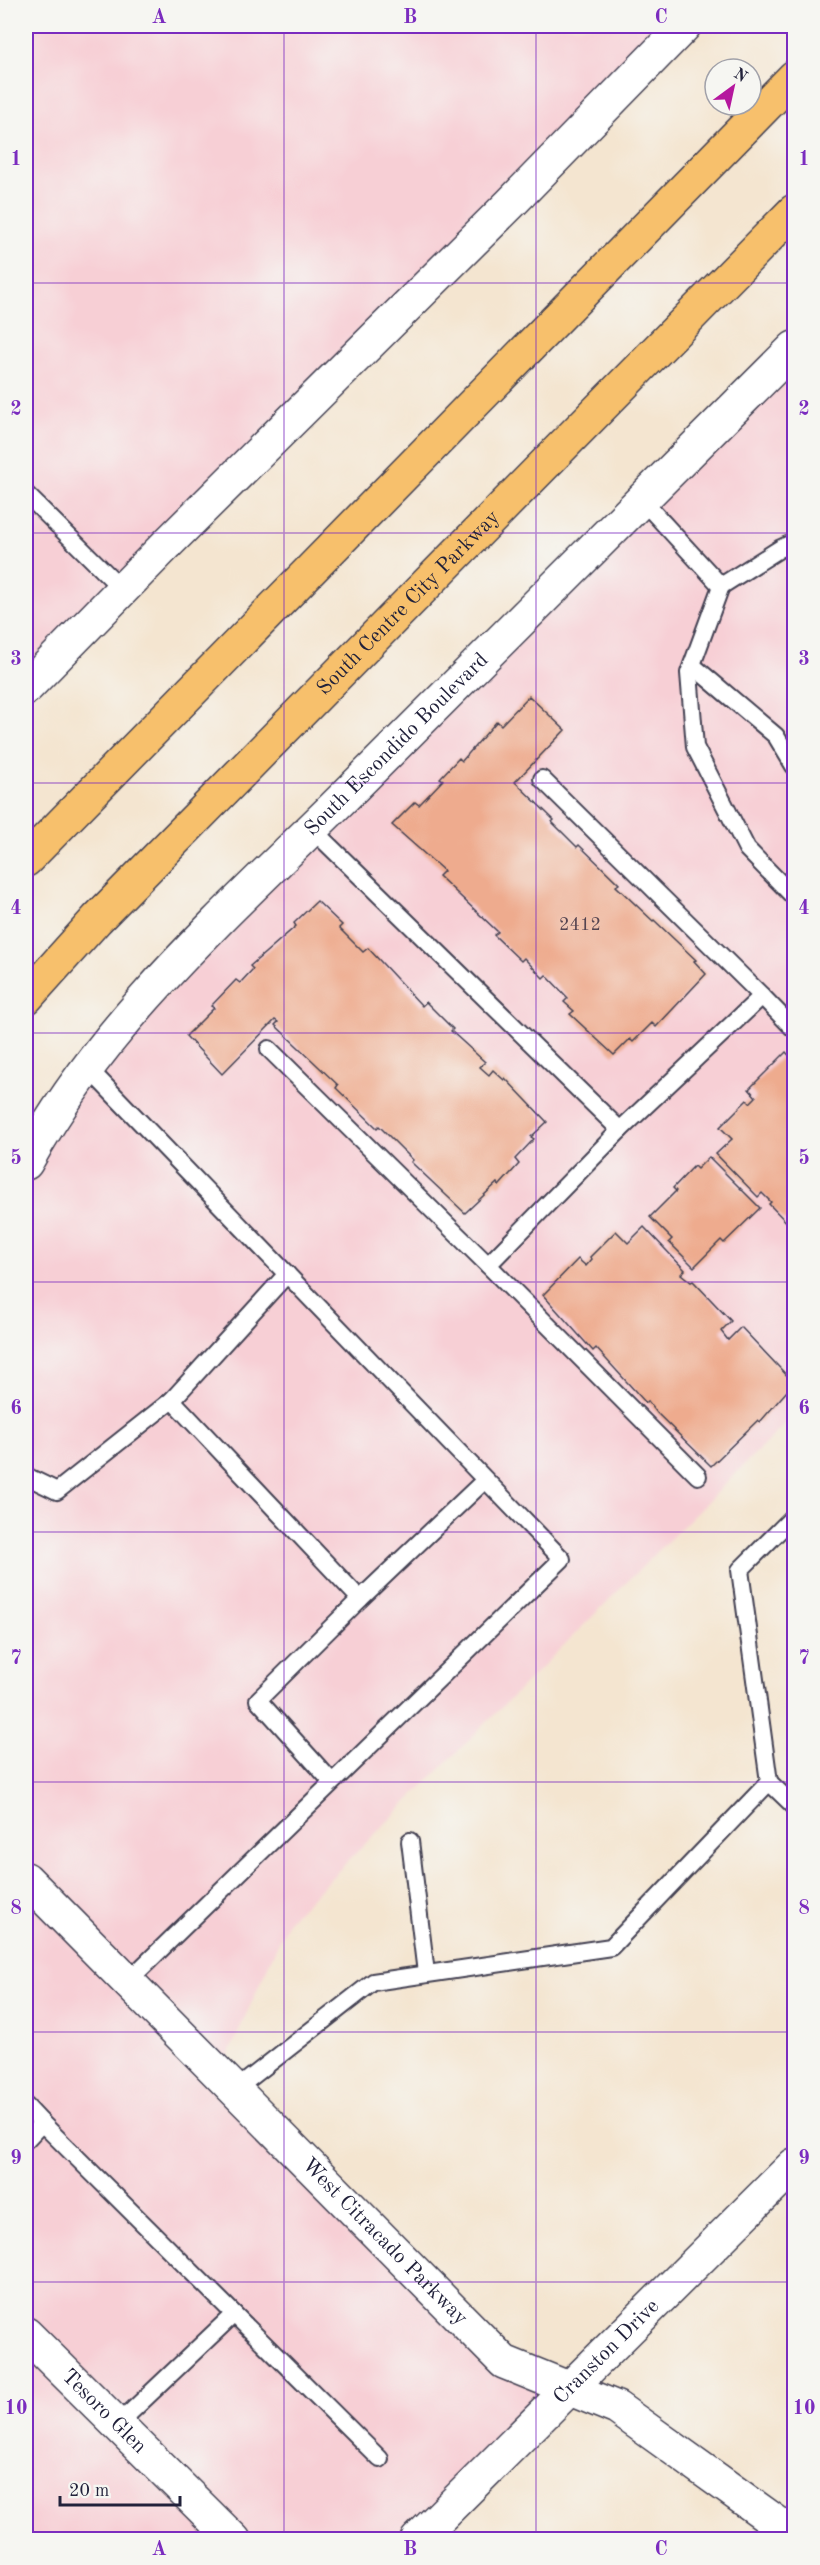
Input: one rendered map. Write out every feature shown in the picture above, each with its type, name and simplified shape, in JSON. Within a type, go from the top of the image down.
[{"type":"highway","points":[[26,860],[795,76]]},
{"type":"highway","name":"South Centre City Parkway","points":[[26,998],[97,919],[795,211]]},
{"type":"street","points":[[26,688],[122,589],[501,213],[684,26]]},
{"type":"street","name":"South Escondido Boulevard","points":[[26,1163],[57,1109],[87,1067],[182,958],[795,348]]},
{"type":"street","name":"West Citracado Parkway","points":[[28,1886],[127,1982],[504,2361],[617,2408],[795,2535]]},
{"type":"street","name":"Cranston Drive","points":[[417,2540],[795,2165]]},
{"type":"street","name":"Tesoro Glen","points":[[26,2334],[234,2540]]},
{"type":"lane","points":[[26,494],[122,589]]},
{"type":"lane","points":[[642,500],[721,586]]},
{"type":"lane","points":[[795,542],[781,548],[721,586],[689,673],[695,747],[747,849],[795,897]]},
{"type":"lane","points":[[692,665],[776,736],[795,766]]},
{"type":"lane","points":[[542,779],[795,1029]]},
{"type":"lane","points":[[312,829],[620,1130]]},
{"type":"lane","points":[[488,1265],[620,1130],[762,996]]},
{"type":"lane","points":[[269,1049],[698,1476]]},
{"type":"lane","points":[[87,1067],[562,1558],[127,1982]]},
{"type":"lane","points":[[26,1476],[57,1491],[172,1400],[287,1274]]},
{"type":"lane","points":[[172,1400],[360,1599]]},
{"type":"lane","points":[[332,1782],[258,1700],[485,1480]]},
{"type":"lane","points":[[795,1516],[740,1570],[769,1782],[795,1806]]},
{"type":"lane","points":[[235,2090],[373,1982],[611,1947],[769,1782]]},
{"type":"lane","points":[[410,1841],[426,1973]]},
{"type":"lane","points":[[26,2106],[380,2459]]},
{"type":"lane","points":[[26,2140],[42,2123]]},
{"type":"lane","points":[[117,2425],[234,2314]]},
{"type":"shaded area","points":[[26,26],[684,26],[26,688]]},
{"type":"shaded area","points":[[794,348],[794,1415],[288,1921],[219,2075],[504,2361],[571,2389],[418,2539],[26,2540],[26,1163],[57,1109]]},
{"type":"building","points":[[529,696],[565,730],[515,782],[554,820],[552,822],[577,847],[579,845],[619,884],[616,886],[696,960],[694,961],[706,974],[656,1027],[652,1023],[633,1042],[630,1039],[614,1055],[570,1014],[574,1011],[564,1002],[568,998],[546,975],[543,978],[524,958],[521,961],[494,935],[498,932],[439,876],[444,871],[392,825],[415,802],[419,805],[443,780],[440,778],[459,758],[462,761],[497,721],[501,725]]},
{"type":"building","points":[[317,901],[342,925],[339,928],[363,952],[368,948],[422,1006],[426,1002],[453,1029],[451,1031],[485,1062],[480,1067],[489,1075],[493,1070],[504,1080],[505,1078],[547,1122],[531,1137],[534,1139],[515,1159],[519,1164],[499,1186],[497,1183],[465,1213],[411,1162],[413,1160],[379,1126],[377,1128],[336,1088],[338,1085],[275,1025],[278,1022],[275,1020],[222,1074],[186,1036],[214,1008],[211,1006],[236,980],[240,983],[253,969],[250,966],[296,926],[294,923]]},
{"type":"building","points":[[786,1052],[794,1061],[794,1230],[769,1204],[771,1202],[762,1193],[758,1197],[716,1154],[732,1139],[720,1127],[747,1100],[750,1103],[756,1097],[749,1089]]},
{"type":"building","points":[[709,1157],[760,1208],[724,1243],[721,1240],[694,1267],[669,1242],[672,1239],[650,1217],[676,1191],[673,1188],[694,1166],[697,1169]]},
{"type":"building","points":[[644,1227],[685,1270],[681,1274],[691,1282],[693,1281],[731,1321],[721,1331],[728,1340],[741,1327],[794,1383],[760,1422],[758,1420],[711,1466],[657,1413],[648,1401],[646,1403],[596,1348],[593,1351],[543,1295],[578,1259],[586,1266],[592,1259],[590,1257],[616,1231],[628,1243]]}]
